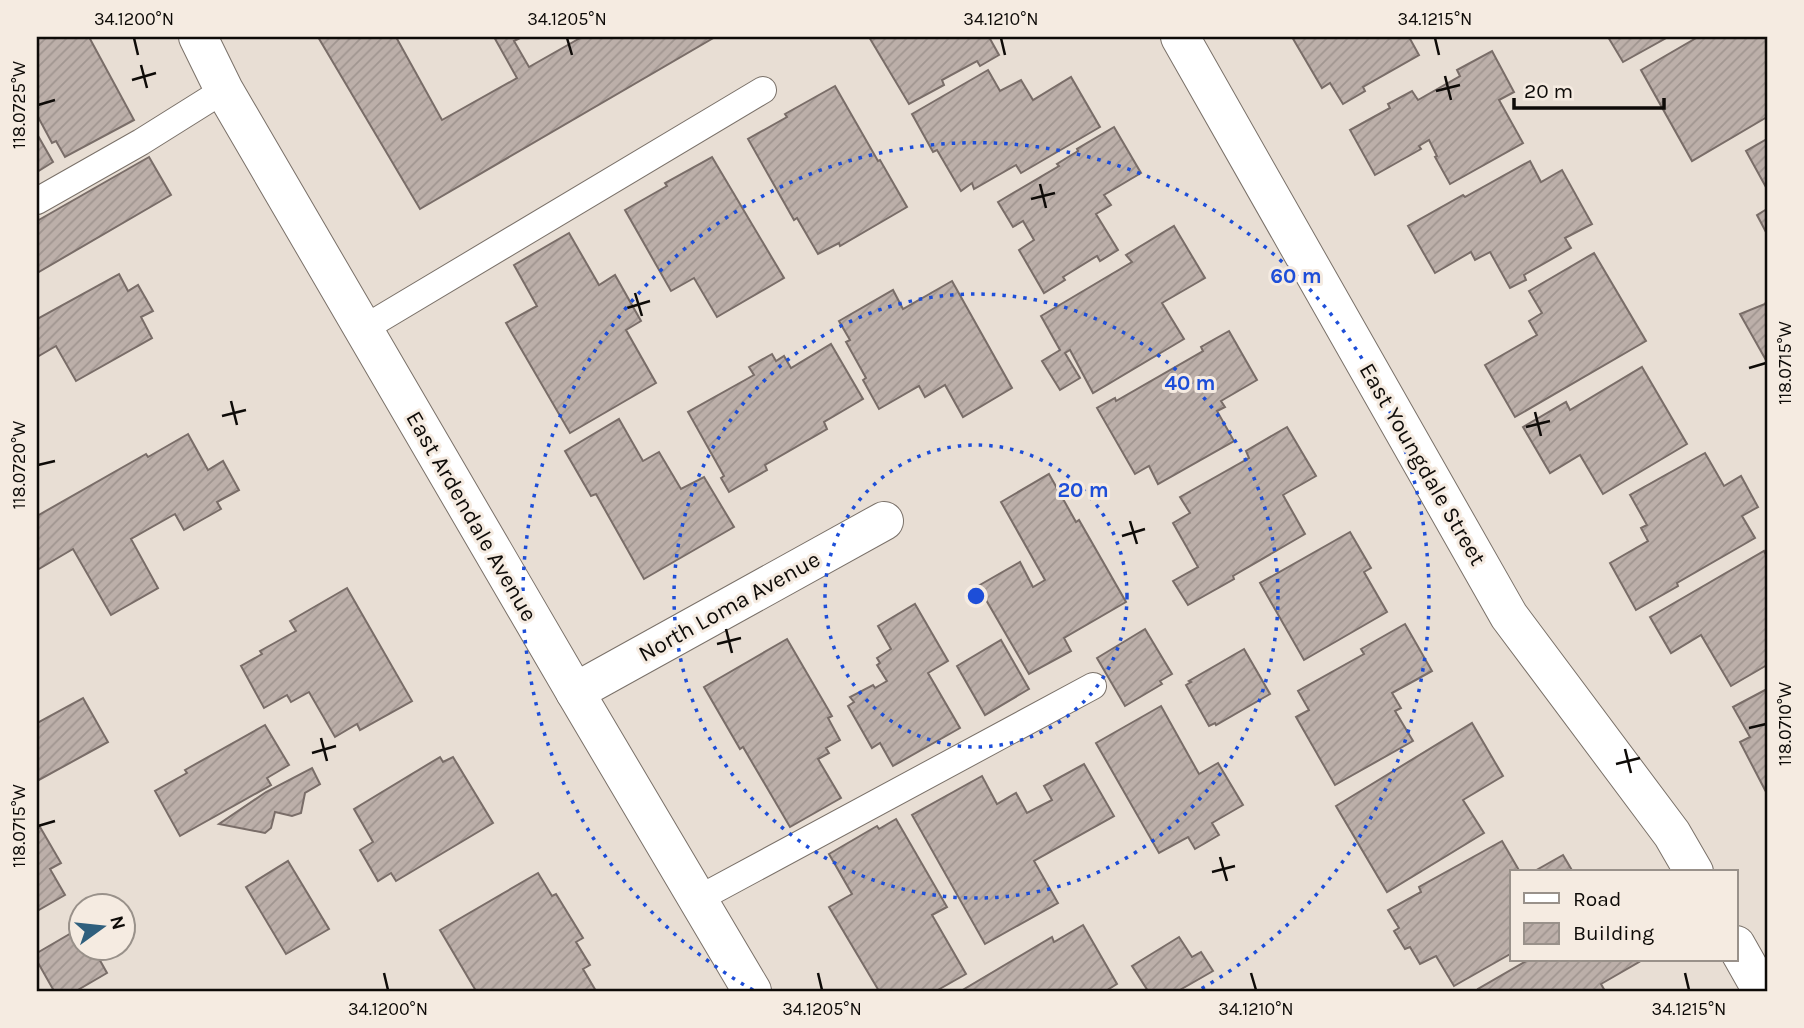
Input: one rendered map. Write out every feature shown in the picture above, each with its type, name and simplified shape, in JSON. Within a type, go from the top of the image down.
[{"type":"street","name":"East Ardendale Avenue","points":[[198,37],[224,90],[752,991]]},
{"type":"street","name":"East Youngdale Street","points":[[1180,37],[1510,616],[1672,834],[1693,870]]},
{"type":"street","name":"North Loma Avenue","points":[[575,692],[884,521]]},
{"type":"street","points":[[1738,949],[1762,991]]},
{"type":"lane","points":[[37,201],[141,142],[224,90]]},
{"type":"lane","points":[[363,329],[763,90]]},
{"type":"lane","points":[[698,900],[1093,686]]},
{"type":"building","points":[[37,37],[89,37],[134,120],[65,157],[56,141],[52,143],[37,115]]},
{"type":"building","points":[[318,37],[396,37],[442,120],[517,78],[494,37],[522,37],[514,41],[529,67],[582,37],[715,37],[420,209]]},
{"type":"building","points":[[869,37],[989,37],[999,55],[980,66],[977,61],[942,80],[944,85],[909,104]]},
{"type":"building","points":[[1292,37],[1409,37],[1419,55],[1363,87],[1365,91],[1343,104],[1330,83],[1322,88]]},
{"type":"building","points":[[1608,37],[1668,37],[1623,62]]},
{"type":"building","points":[[1698,37],[1767,37],[1767,117],[1692,161],[1641,70]]},
{"type":"building","points":[[1492,51],[1514,92],[1499,100],[1523,143],[1450,184],[1429,140],[1419,146],[1421,149],[1375,175],[1350,130],[1390,108],[1388,104],[1412,91],[1418,100],[1460,76],[1457,70]]},
{"type":"building","points":[[988,70],[1000,91],[1021,80],[1033,100],[1071,77],[1100,127],[1021,173],[1016,165],[974,189],[972,183],[961,191],[937,150],[933,152],[912,114]]},
{"type":"building","points":[[835,86],[907,207],[840,246],[839,243],[818,254],[797,218],[794,220],[748,139],[787,117],[785,114]]},
{"type":"building","points":[[1114,127],[1141,173],[1104,195],[1111,205],[1096,214],[1118,250],[1100,261],[1097,256],[1063,277],[1065,280],[1044,293],[1019,250],[1034,240],[1023,221],[1013,227],[998,202],[1059,166],[1057,164],[1078,151],[1077,149]]},
{"type":"building","points":[[37,134],[53,162],[37,172]]},
{"type":"building","points":[[1767,139],[1767,189],[1746,151]]},
{"type":"building","points":[[149,157],[171,195],[37,273],[37,221]]},
{"type":"building","points":[[712,157],[784,278],[717,317],[694,278],[671,291],[625,210],[667,186],[665,183]]},
{"type":"building","points":[[1530,161],[1541,182],[1562,170],[1592,224],[1565,238],[1571,248],[1524,275],[1526,280],[1510,288],[1490,252],[1475,260],[1471,252],[1435,273],[1408,226]]},
{"type":"building","points":[[1767,209],[1767,234],[1757,215]]},
{"type":"building","points":[[1174,226],[1205,278],[1162,303],[1184,339],[1093,393],[1070,350],[1065,353],[1080,378],[1060,390],[1042,361],[1060,350],[1041,316],[1132,262],[1126,255]]},
{"type":"building","points":[[569,233],[599,285],[615,275],[641,321],[626,330],[656,383],[570,433],[506,323],[537,306],[514,265]]},
{"type":"building","points":[[1594,253],[1646,341],[1515,417],[1485,365],[1537,335],[1529,321],[1542,313],[1529,291]]},
{"type":"building","points":[[119,274],[128,291],[138,285],[153,311],[141,317],[152,338],[76,381],[56,346],[37,357],[37,319]]},
{"type":"building","points":[[952,281],[1012,388],[963,417],[945,385],[925,397],[919,386],[879,409],[863,380],[866,378],[846,342],[850,340],[839,321],[893,290],[903,309]]},
{"type":"building","points":[[1767,300],[1767,362],[1740,314],[1765,304]]},
{"type":"building","points":[[1229,331],[1257,380],[1221,401],[1225,407],[1217,411],[1234,441],[1158,484],[1149,466],[1135,474],[1097,408],[1115,398],[1116,401],[1203,351],[1201,347]]},
{"type":"building","points":[[831,344],[863,399],[824,422],[827,429],[765,465],[767,470],[729,492],[721,478],[724,476],[688,412],[754,375],[749,367],[772,354],[776,361],[784,356],[791,368]]},
{"type":"building","points":[[1642,367],[1687,444],[1603,494],[1580,455],[1550,473],[1523,427],[1566,402],[1570,410]]},
{"type":"building","points":[[619,419],[643,461],[659,452],[681,489],[704,477],[734,527],[644,579],[596,494],[591,496],[565,451]]},
{"type":"building","points":[[1287,427],[1316,476],[1283,495],[1305,534],[1188,605],[1173,581],[1198,567],[1173,523],[1190,513],[1180,497],[1249,458],[1246,451]]},
{"type":"building","points":[[188,434],[208,470],[223,461],[239,490],[217,502],[221,509],[184,530],[175,514],[131,539],[158,588],[111,615],[73,549],[37,570],[37,516],[146,454],[148,457]]},
{"type":"building","points":[[1705,453],[1724,486],[1741,476],[1758,507],[1742,516],[1755,538],[1636,610],[1610,563],[1648,541],[1641,528],[1647,525],[1630,495]]},
{"type":"building","points":[[1049,474],[1126,602],[1064,638],[1071,651],[1029,674],[978,586],[1020,562],[1033,587],[1045,580],[1001,502]]},
{"type":"building","points":[[1350,532],[1371,568],[1364,572],[1387,612],[1304,660],[1260,583]]},
{"type":"building","points":[[1764,551],[1767,557],[1767,665],[1731,686],[1701,635],[1671,653],[1650,617]]},
{"type":"building","points":[[347,588],[412,701],[360,730],[357,724],[335,737],[309,692],[291,702],[287,695],[264,708],[241,666],[262,654],[260,651],[296,631],[290,621]]},
{"type":"building","points":[[915,604],[948,661],[928,673],[960,728],[893,766],[880,743],[872,748],[848,706],[854,702],[850,697],[887,681],[877,665],[880,663],[877,658],[891,649],[878,626]]},
{"type":"building","points":[[1405,624],[1432,671],[1392,693],[1401,708],[1395,711],[1413,741],[1335,785],[1296,717],[1309,710],[1298,691],[1364,654],[1361,649]]},
{"type":"building","points":[[1145,629],[1172,674],[1160,681],[1162,684],[1125,706],[1097,658]]},
{"type":"building","points":[[787,639],[832,716],[828,718],[840,740],[826,748],[829,753],[818,759],[841,798],[790,827],[704,687]]},
{"type":"building","points":[[1001,640],[1029,689],[985,715],[957,666]]},
{"type":"building","points":[[1244,649],[1270,694],[1216,725],[1215,723],[1209,726],[1186,685]]},
{"type":"building","points":[[1767,689],[1765,790],[1740,742],[1750,737],[1733,707]]},
{"type":"building","points":[[83,698],[108,742],[37,781],[37,723]]},
{"type":"building","points":[[1161,706],[1199,774],[1218,763],[1243,805],[1212,823],[1219,835],[1195,849],[1188,837],[1159,853],[1096,743]]},
{"type":"building","points":[[1472,723],[1503,776],[1463,800],[1484,833],[1387,892],[1336,806]]},
{"type":"building","points":[[265,725],[289,765],[267,778],[271,785],[180,836],[155,791],[187,773],[185,770]]},
{"type":"building","points":[[440,757],[443,762],[453,757],[493,823],[396,881],[391,873],[378,881],[360,850],[373,842],[354,809]]},
{"type":"building","points":[[1084,764],[1114,816],[1034,861],[1058,903],[985,944],[912,815],[982,776],[997,804],[1016,793],[1027,813],[1052,800],[1044,786]]},
{"type":"building","points":[[312,768],[320,784],[305,793],[301,813],[292,816],[275,812],[271,828],[265,833],[219,824],[266,792]]},
{"type":"building","points":[[896,819],[947,907],[932,915],[966,974],[936,991],[879,991],[829,907],[852,894],[829,854],[877,826],[879,829]]},
{"type":"building","points":[[40,827],[61,863],[50,869],[65,895],[37,911],[37,829]]},
{"type":"building","points":[[1502,841],[1519,870],[1510,870],[1510,954],[1454,986],[1436,956],[1420,964],[1410,947],[1405,949],[1394,931],[1399,928],[1388,910],[1421,892],[1419,887]]},
{"type":"building","points":[[1563,855],[1572,870],[1537,870]]},
{"type":"building","points":[[288,861],[329,929],[286,954],[246,887]]},
{"type":"building","points":[[538,873],[552,896],[556,894],[583,938],[576,942],[590,965],[583,969],[596,991],[476,991],[440,930]]},
{"type":"building","points":[[1083,925],[1117,984],[1109,989],[1111,991],[961,991],[1052,937],[1054,942]]},
{"type":"building","points":[[66,936],[66,962],[101,962],[107,973],[76,991],[54,991],[37,961],[37,953]]},
{"type":"building","points":[[1179,937],[1192,957],[1201,952],[1213,971],[1178,991],[1148,991],[1132,966]]},
{"type":"building","points":[[1525,962],[1639,962],[1601,984],[1605,991],[1478,989]]}]
